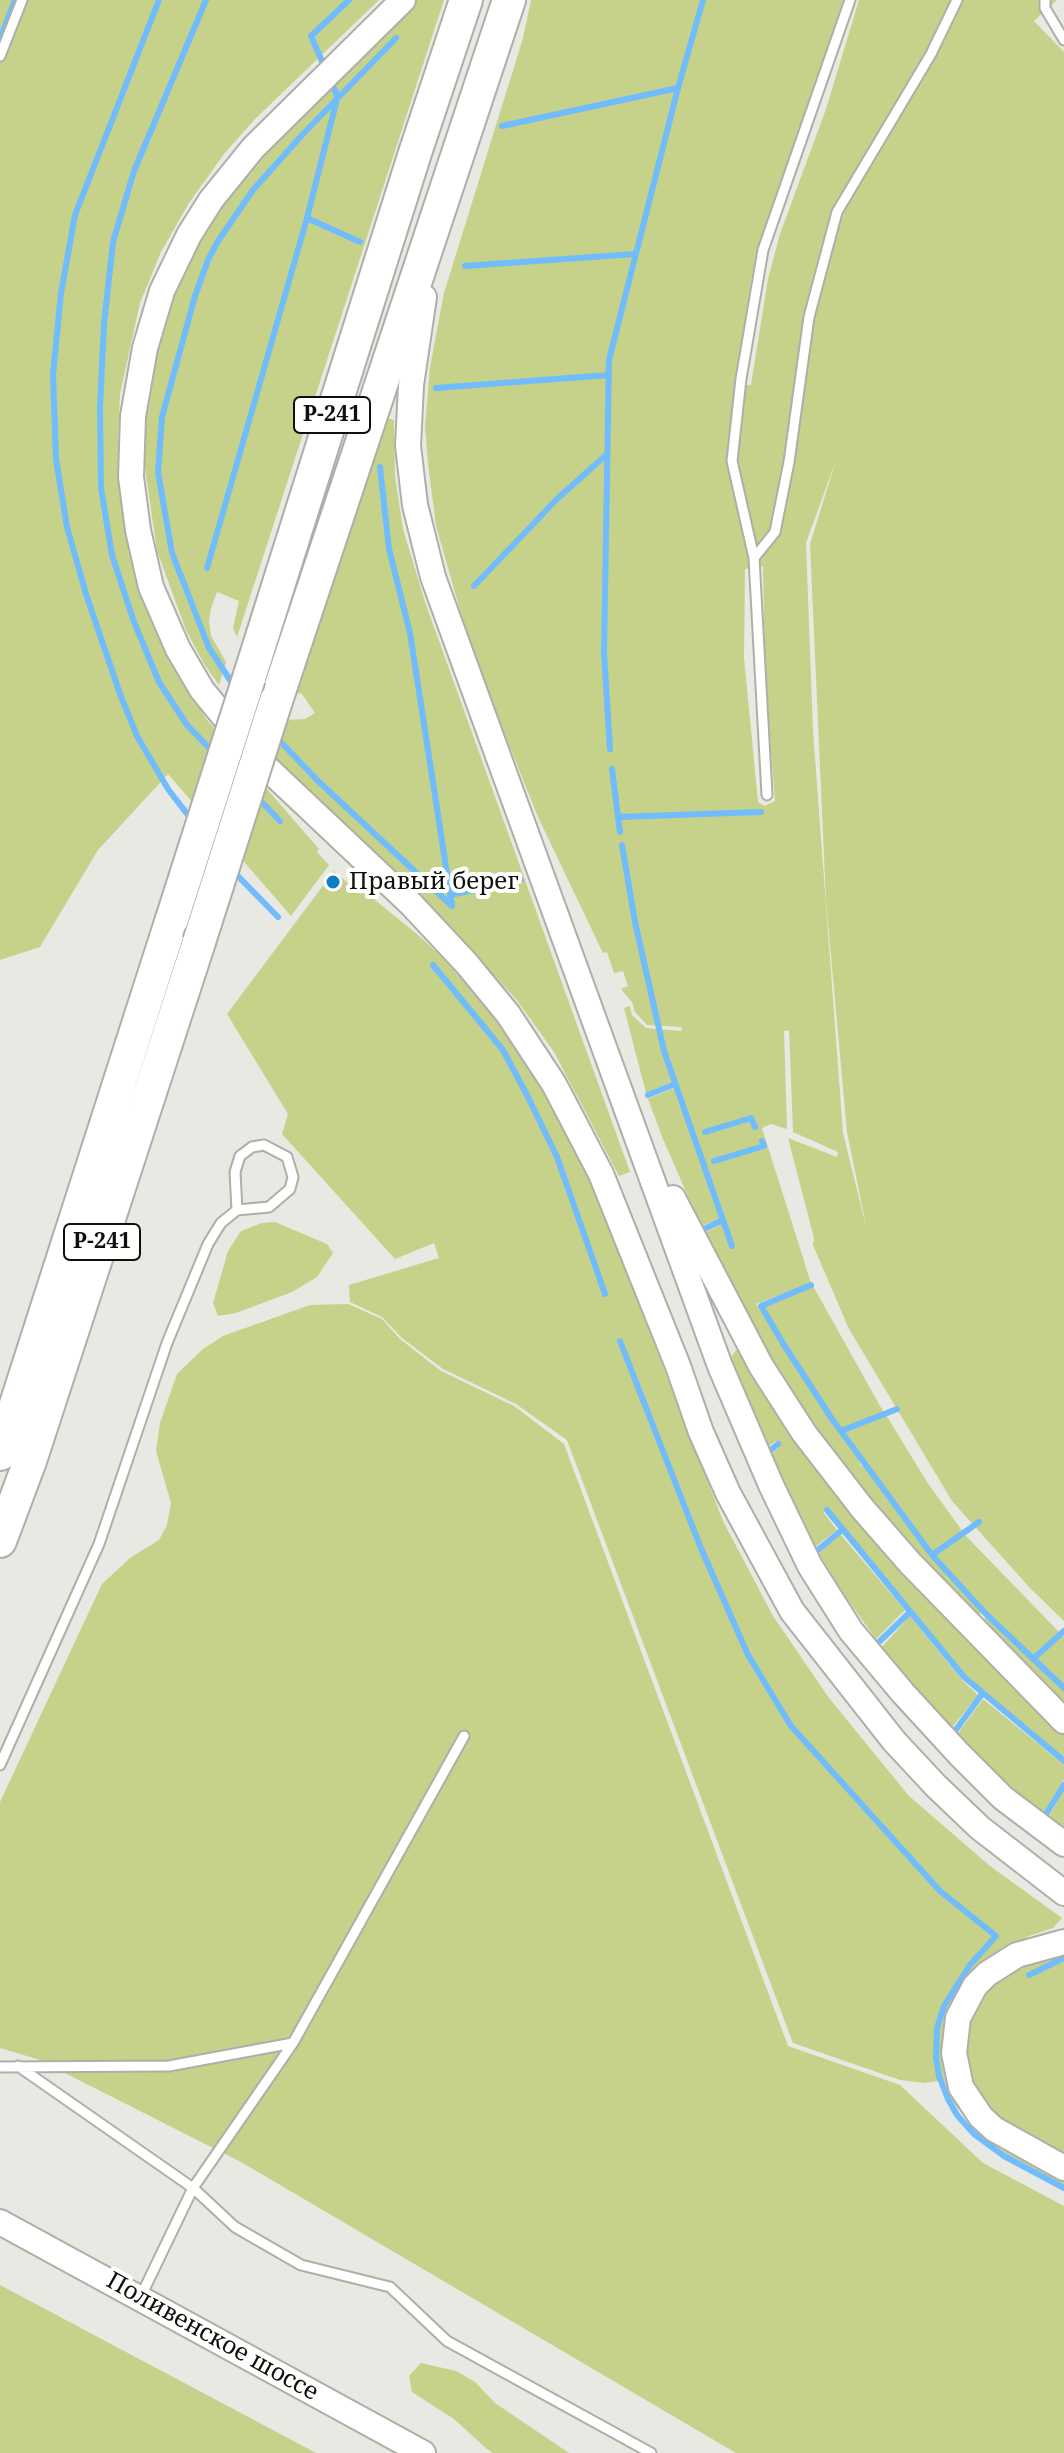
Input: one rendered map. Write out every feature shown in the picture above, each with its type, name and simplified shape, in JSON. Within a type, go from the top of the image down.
[{"type":"highway","name":"Р-241","points":[[0,1454],[466,0]]},
{"type":"highway","name":"Р-241","points":[[0,1541],[30,1461],[276,701],[509,0]]},
{"type":"main road","points":[[403,0],[245,158],[211,200],[189,235],[162,291],[145,348],[135,402],[131,477],[138,530],[151,587],[178,649],[202,690],[268,769],[411,904],[467,964],[508,1014],[554,1084],[601,1174],[678,1366],[701,1432],[728,1493],[792,1611],[894,1741],[925,1775],[980,1828],[1063,1892]]},
{"type":"main road","points":[[446,192],[418,324],[411,385],[408,446],[421,534],[452,633],[720,1366],[810,1566],[851,1631],[903,1693],[1003,1798],[1064,1844]]},
{"type":"main road","points":[[631,1119],[761,1366],[804,1433],[862,1508],[910,1563],[1064,1721]]},
{"type":"main road","points":[[1064,1942],[1017,1955],[987,1974],[970,1994],[958,2018],[954,2053],[961,2087],[981,2117],[994,2129],[1064,2168]]},
{"type":"main road","name":"Поливенское шоссе","points":[[0,2222],[423,2453]]},
{"type":"lane","points":[[0,56],[22,0]]},
{"type":"lane","points":[[767,795],[754,558],[732,461],[741,379],[763,250],[850,0]]},
{"type":"lane","points":[[754,558],[775,532],[789,462],[809,317],[837,212],[931,54],[957,0]]},
{"type":"lane","points":[[1045,0],[1045,8],[1064,40]]},
{"type":"lane","points":[[0,1765],[99,1544],[167,1343],[195,1272],[221,1223],[237,1210],[269,1207],[290,1189],[293,1177],[287,1157],[264,1145],[252,1147],[240,1156],[235,1172],[237,1210]]},
{"type":"lane","points":[[140,2298],[193,2188],[293,2043],[464,1736]]},
{"type":"lane","points":[[0,2067],[169,2066],[293,2043]]},
{"type":"lane","points":[[18,2066],[193,2188],[235,2227],[301,2265],[390,2287],[447,2341],[651,2453]]},
{"type":"green space","points":[[0,0],[379,0],[255,119],[224,154],[189,203],[161,252],[140,303],[120,394],[120,494],[127,541],[142,596],[162,646],[207,720],[319,849],[317,852],[329,865],[291,916],[168,774],[98,850],[40,947],[0,960]]},
{"type":"green space","points":[[415,0],[444,0],[237,637],[233,628],[239,601],[217,592],[211,608],[211,636],[226,662],[219,685],[186,630],[157,551],[145,468],[148,392],[167,311],[181,271],[202,231],[243,171]]},
{"type":"green space","points":[[531,0],[843,0],[808,109],[762,235],[751,280],[736,386],[751,385],[768,279],[780,234],[826,109],[859,0],[1057,0],[1034,21],[1064,52],[1064,1621],[952,1501],[849,1329],[813,1245],[814,1238],[788,1138],[837,1157],[838,1152],[793,1132],[789,1030],[784,1031],[787,1129],[771,1124],[762,1128],[811,1283],[756,1304],[830,1420],[861,1460],[860,1464],[865,1465],[930,1556],[982,1612],[976,1618],[902,1542],[835,1460],[784,1384],[726,1282],[705,1233],[720,1225],[719,1219],[701,1226],[663,1139],[648,1099],[674,1088],[671,1082],[646,1093],[624,1008],[630,1006],[632,1015],[646,1028],[681,1031],[682,1027],[647,1025],[621,989],[628,986],[623,971],[614,973],[607,952],[603,953],[538,817],[483,680],[436,526],[425,427],[430,367],[444,293],[523,38]],"holes":[[[836,460],[810,544],[826,901],[847,1132],[867,1230],[843,1133],[813,731],[806,543]],[[763,566],[765,672],[775,801],[764,806],[758,802],[744,658],[745,569]]]},
{"type":"green space","points":[[384,417],[394,420],[395,476],[403,529],[425,602],[630,1172],[619,1176],[554,1052],[516,999],[425,901],[274,758],[287,720],[305,719],[315,713],[302,694],[295,692]]},
{"type":"green space","points":[[334,871],[361,894],[364,891],[443,958],[486,1008],[525,1061],[559,1119],[600,1204],[723,1521],[773,1616],[829,1698],[909,1796],[990,1866],[1062,1918],[1053,1928],[1029,1936],[975,1974],[950,2079],[1064,2178],[1064,2185],[1007,2154],[976,2131],[952,2101],[944,2080],[924,2083],[900,2080],[793,2043],[567,1440],[516,1404],[443,1369],[402,1338],[382,1317],[350,1302],[349,1285],[439,1258],[434,1243],[395,1259],[282,1134],[288,1114],[227,1014]]},
{"type":"green space","points":[[275,1222],[327,1244],[333,1253],[317,1277],[292,1292],[236,1313],[218,1316],[213,1303],[228,1251],[241,1231]]},
{"type":"green space","points":[[813,1286],[884,1413],[841,1430],[763,1307]]},
{"type":"green space","points":[[348,1304],[382,1319],[400,1339],[441,1371],[514,1406],[564,1444],[788,2046],[900,2085],[983,2163],[1064,2206],[1064,2453],[736,2453],[241,2162],[37,2059],[0,2048],[0,1802],[102,1584],[130,1558],[159,1540],[167,1525],[171,1503],[156,1451],[160,1423],[177,1374],[203,1349],[223,1336],[310,1305]]},
{"type":"green space","points":[[736,1350],[740,1351],[763,1392],[837,1494],[910,1579],[1064,1735],[1064,1759],[965,1676],[826,1508],[823,1512],[837,1530],[815,1547],[770,1455],[780,1446],[776,1441],[766,1448],[757,1428],[731,1357]]},
{"type":"green space","points":[[886,1415],[927,1482],[963,1532],[932,1554],[843,1432]]},
{"type":"green space","points":[[840,1534],[905,1610],[876,1639],[819,1553]]},
{"type":"green space","points":[[965,1535],[1060,1633],[1033,1657],[934,1556]]},
{"type":"green space","points":[[910,1616],[978,1695],[950,1730],[881,1648]]},
{"type":"green space","points":[[987,1617],[1064,1690],[1064,1707],[980,1623]]},
{"type":"green space","points":[[1062,1635],[1064,1637],[1064,1686],[1035,1659]]},
{"type":"green space","points":[[983,1699],[1064,1765],[1064,1780],[1042,1815],[956,1736]]},
{"type":"green space","points":[[1064,1790],[1064,1830],[1048,1818]]},
{"type":"green space","points":[[1064,1951],[1064,2155],[995,2117],[971,2086],[963,2035],[977,1999],[1009,1969]]},
{"type":"green space","points":[[0,2285],[316,2453],[0,2453]]},
{"type":"green space","points":[[421,2363],[456,2371],[475,2382],[495,2403],[569,2453],[493,2453],[454,2419],[412,2392],[409,2376]]},
{"type":"waterway","points":[[0,39],[15,0]]},
{"type":"waterway","points":[[159,0],[75,215],[61,293],[53,375],[56,459],[67,527],[120,694],[137,736],[168,789],[191,819]]},
{"type":"waterway","points":[[206,0],[134,171],[113,242],[104,324],[100,408],[101,488],[112,555],[134,622],[159,682],[187,725],[213,752]]},
{"type":"waterway","points":[[325,68],[311,36],[349,0]]},
{"type":"waterway","points":[[610,749],[604,653],[609,360],[703,0]]},
{"type":"waterway","points":[[234,686],[209,648],[172,553],[158,472],[162,417],[195,296],[218,241],[253,190],[396,38]]},
{"type":"waterway","points":[[207,568],[307,218],[336,103],[337,95],[331,82]]},
{"type":"waterway","points":[[502,126],[678,88]]},
{"type":"waterway","points":[[307,218],[360,242]]},
{"type":"waterway","points":[[465,266],[635,254]]},
{"type":"waterway","points":[[436,388],[609,375]]},
{"type":"waterway","points":[[474,586],[557,499],[606,455]]},
{"type":"waterway","points":[[277,738],[318,781],[452,906],[410,633],[389,549],[380,467]]},
{"type":"waterway","points":[[612,769],[620,832]]},
{"type":"waterway","points":[[257,797],[280,821]]},
{"type":"waterway","points":[[618,817],[761,812]]},
{"type":"waterway","points":[[622,845],[635,922],[664,1051],[732,1246]]},
{"type":"waterway","points":[[233,871],[278,917]]},
{"type":"waterway","points":[[450,895],[521,880]]},
{"type":"waterway","points":[[433,965],[503,1050],[527,1095],[557,1157],[605,1294]]},
{"type":"waterway","points":[[648,1095],[675,1084]]},
{"type":"waterway","points":[[705,1132],[751,1118],[755,1127]]},
{"type":"waterway","points":[[714,1161],[764,1146],[762,1141]]},
{"type":"waterway","points":[[702,1230],[723,1220]]},
{"type":"waterway","points":[[811,1285],[761,1306],[784,1345],[832,1419],[932,1555],[985,1613],[1064,1688]]},
{"type":"waterway","points":[[620,1341],[700,1546],[748,1655],[791,1726],[940,1891],[996,1936],[970,1965],[944,2006],[937,2028],[936,2057],[948,2099],[974,2134],[1004,2156],[1064,2188]]},
{"type":"waterway","points":[[841,1431],[897,1409]]},
{"type":"waterway","points":[[767,1453],[778,1444]]},
{"type":"waterway","points":[[827,1510],[964,1677],[1064,1761]]},
{"type":"waterway","points":[[932,1555],[979,1522]]},
{"type":"waterway","points":[[819,1549],[842,1530]]},
{"type":"waterway","points":[[880,1641],[910,1612]]},
{"type":"waterway","points":[[1033,1659],[1064,1631]]},
{"type":"waterway","points":[[955,1731],[982,1694]]},
{"type":"waterway","points":[[1046,1814],[1064,1785]]},
{"type":"waterway","points":[[1029,1975],[1064,1958]]},
{"type":"place","name":"Правый берег","points":[[333,882]]}]
